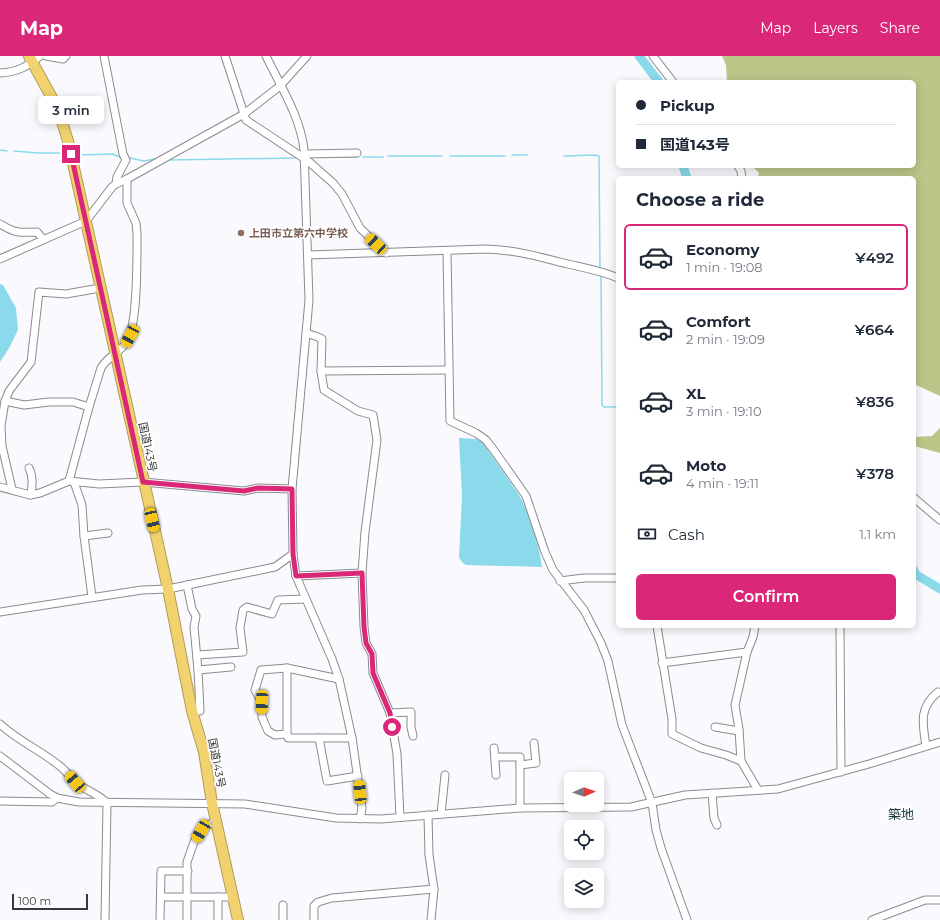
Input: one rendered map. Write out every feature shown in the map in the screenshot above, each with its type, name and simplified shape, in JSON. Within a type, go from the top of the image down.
[{"type":"highway","name":"国道143号","points":[[34,58],[62,122],[86,221],[168,589],[192,711],[204,752],[212,803],[238,920]]},
{"type":"street","points":[[46,56],[64,59],[66,56]]},
{"type":"street","points":[[104,56],[122,154],[126,160],[117,177],[116,184]]},
{"type":"street","points":[[225,56],[246,120],[304,156],[338,188],[360,228],[386,253]]},
{"type":"street","points":[[266,56],[291,108],[303,141],[304,156],[309,300],[292,489],[293,554],[296,576],[332,658],[339,679],[352,738],[358,776],[362,808],[360,819]]},
{"type":"street","points":[[0,259],[86,221],[116,184],[244,114],[280,86],[308,56]]},
{"type":"street","points":[[653,56],[671,80]]},
{"type":"street","points":[[0,73],[18,70],[34,58]]},
{"type":"street","points":[[304,156],[357,153]]},
{"type":"street","points":[[92,597],[84,536],[82,505],[71,482],[89,407],[101,368],[104,363],[126,343],[130,336],[135,300],[137,234],[136,223],[127,203],[127,179]]},
{"type":"street","points":[[0,224],[13,232],[37,232],[43,239]]},
{"type":"street","points":[[308,255],[486,249],[519,252],[603,272],[616,277]]},
{"type":"street","points":[[447,251],[450,421],[476,433],[486,440],[497,454],[528,501],[545,552],[553,570],[560,581],[584,610],[601,643],[608,661],[622,725],[652,803],[656,830],[661,848],[687,920]]},
{"type":"street","points":[[12,489],[2,446],[1,426],[5,401],[9,391],[31,362],[38,292],[66,294],[100,288]]},
{"type":"street","points":[[306,333],[322,339],[321,371],[324,390],[358,411],[373,415],[378,440],[365,532],[362,573],[364,627],[366,643],[372,654],[373,673],[390,713],[397,754],[400,817]]},
{"type":"street","points":[[321,371],[448,370]]},
{"type":"street","points":[[5,401],[24,405],[49,402],[73,402],[89,407]]},
{"type":"street","points":[[29,468],[32,473],[30,495]]},
{"type":"street","points":[[0,487],[30,495],[71,482],[99,484],[143,482],[244,491],[258,488],[292,489]]},
{"type":"street","points":[[916,500],[940,520]]},
{"type":"street","points":[[84,536],[108,533]]},
{"type":"street","points":[[0,612],[142,590],[168,589],[274,567],[293,554]]},
{"type":"street","points":[[296,576],[362,573]]},
{"type":"street","points":[[560,581],[584,578],[616,578]]},
{"type":"street","points":[[187,585],[192,609],[196,616],[194,627],[200,711],[192,711]]},
{"type":"street","points":[[196,656],[243,652],[240,628],[243,610],[247,607],[272,614],[278,600],[306,599]]},
{"type":"street","points":[[657,628],[672,719],[672,734],[701,748],[741,761]]},
{"type":"street","points":[[755,628],[747,652],[735,705],[739,731],[741,761],[758,790]]},
{"type":"street","points":[[840,628],[841,772]]},
{"type":"street","points":[[662,663],[747,652]]},
{"type":"street","points":[[198,670],[231,667]]},
{"type":"street","points":[[287,734],[275,735],[268,732],[262,717],[262,702],[255,690],[261,670],[287,668],[339,679]]},
{"type":"street","points":[[287,668],[288,738],[352,738]]},
{"type":"street","points":[[926,746],[922,723],[925,707],[938,692]]},
{"type":"street","points":[[390,713],[411,712],[411,727],[414,736]]},
{"type":"street","points":[[0,724],[10,733],[62,767],[75,782],[100,796],[107,802]]},
{"type":"street","points":[[715,727],[739,731]]},
{"type":"street","points":[[319,738],[327,781],[358,776]]},
{"type":"street","points":[[0,756],[57,798],[78,802],[245,804],[324,817],[381,819],[520,808],[631,807],[685,795],[778,789],[841,772],[940,742]]},
{"type":"street","points":[[520,765],[536,763],[534,743]]},
{"type":"street","points":[[494,748],[496,775]]},
{"type":"street","points":[[495,757],[520,757],[520,808]]},
{"type":"street","points":[[441,814],[445,775]]},
{"type":"street","points":[[712,793],[714,818],[717,825]]},
{"type":"street","points":[[0,801],[52,802],[57,798]]},
{"type":"street","points":[[105,920],[107,802]]},
{"type":"street","points":[[428,815],[429,855],[434,889],[431,920]]},
{"type":"street","points":[[187,920],[187,862],[198,837],[207,825],[216,822]]},
{"type":"street","points":[[160,920],[161,871],[188,871]]},
{"type":"street","points":[[314,920],[314,906],[318,902],[332,898],[434,889]]},
{"type":"street","points":[[161,897],[233,897]]},
{"type":"street","points":[[218,897],[218,920]]},
{"type":"street","points":[[872,920],[925,900],[940,900]]},
{"type":"street","points":[[283,920],[284,905]]},
{"type":"green space","points":[[722,56],[940,56],[940,396],[916,385],[916,176],[758,176],[759,173],[754,168],[916,168],[916,80],[727,80],[726,65]]},
{"type":"green space","points":[[940,428],[940,453],[916,447],[916,437],[932,436]]},
{"type":"water","points":[[0,284],[3,285],[16,308],[18,330],[0,362]]},
{"type":"water","points":[[459,438],[476,439],[484,444],[519,495],[534,530],[542,567],[467,565],[463,563],[459,557],[462,496]]},
{"type":"waterway","points":[[639,56],[657,80]]},
{"type":"waterway","points":[[0,150],[7,151]]},
{"type":"waterway","points":[[14,151],[58,153],[67,156]]},
{"type":"waterway","points":[[75,155],[112,154],[120,157]]},
{"type":"waterway","points":[[512,155],[527,155]]},
{"type":"waterway","points":[[388,156],[442,156]]},
{"type":"waterway","points":[[450,156],[505,156]]},
{"type":"waterway","points":[[564,156],[599,156],[600,267]]},
{"type":"waterway","points":[[339,157],[358,157]]},
{"type":"waterway","points":[[363,157],[383,157]]},
{"type":"waterway","points":[[130,158],[144,161],[155,159]]},
{"type":"waterway","points":[[168,160],[295,158]]},
{"type":"waterway","points":[[684,168],[686,176]]},
{"type":"waterway","points":[[601,276],[602,405],[604,407],[616,407]]},
{"type":"waterway","points":[[916,575],[940,589]]},
{"type":"place","name":"上田市立第六中学校","points":[[241,233]]},
{"type":"district","name":"築地","points":[[901,814]]},
{"type":"route","points":[[71,154],[143,482],[244,491],[258,488],[292,489],[293,554],[296,576],[362,573],[366,643],[372,654],[373,673],[390,713],[392,727]]}]
